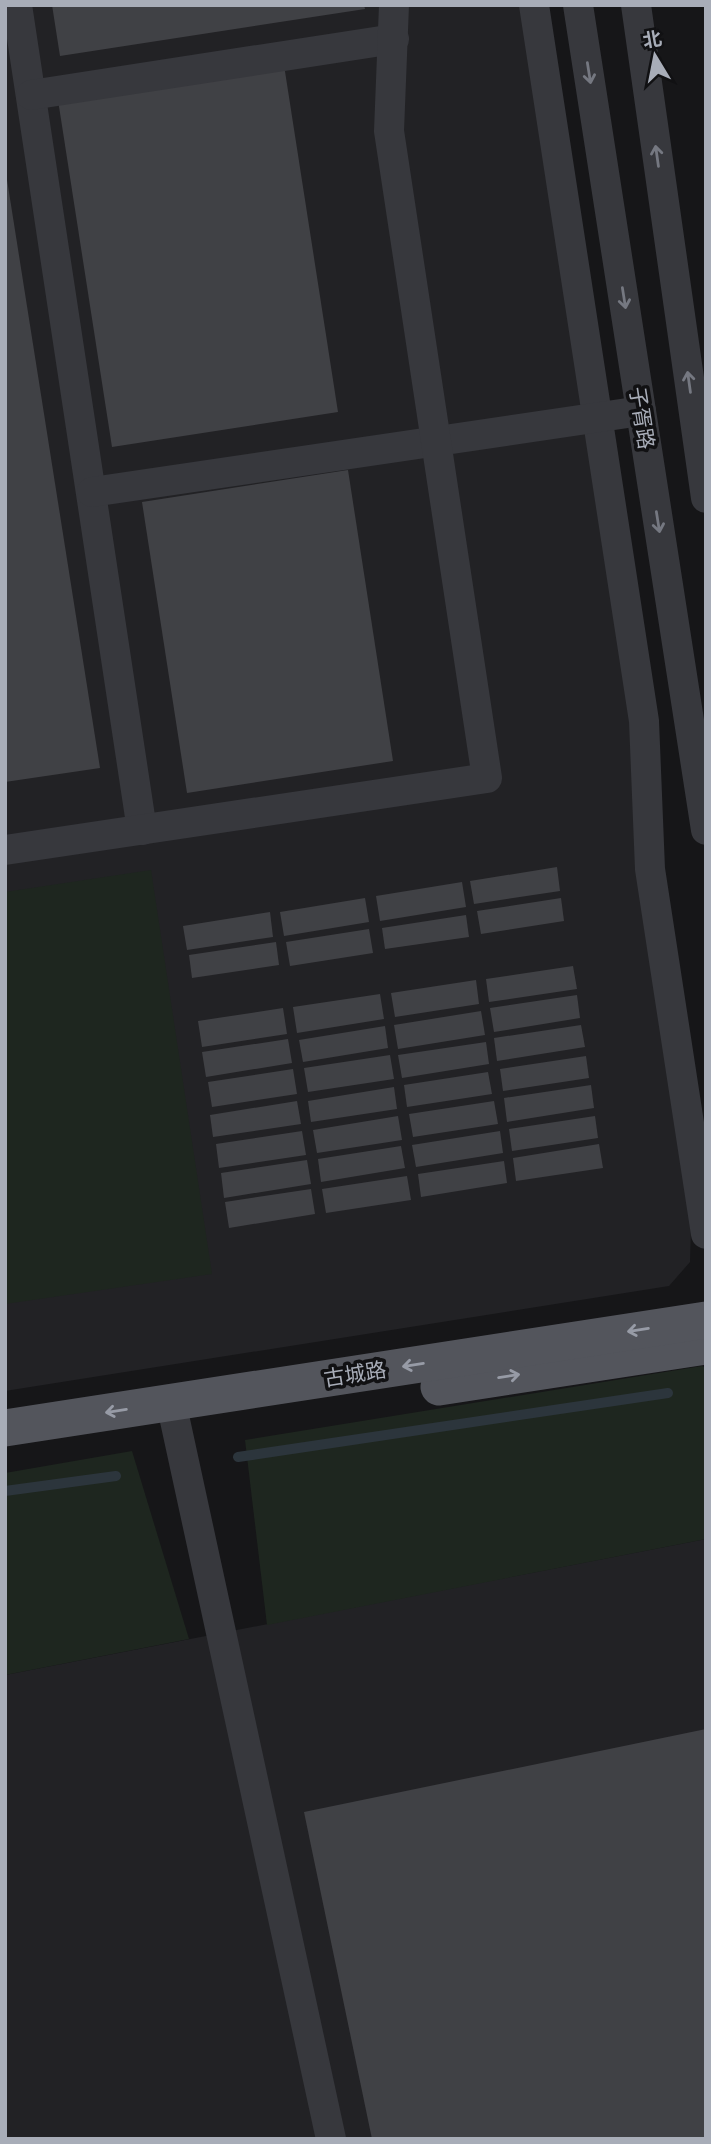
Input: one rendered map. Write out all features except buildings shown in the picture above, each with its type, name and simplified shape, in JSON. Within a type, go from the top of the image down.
[{"type":"main road","name":"古城路","points":[[5,1453],[173,1415],[706,1320]]},
{"type":"main road","name":"古城路","points":[[5,1428],[173,1415],[706,1346]]},
{"type":"street","points":[[17,5],[142,830]]},
{"type":"street","points":[[5,850],[487,778],[388,131],[394,5]]},
{"type":"street","points":[[534,5],[644,721],[650,869],[706,1234]]},
{"type":"street","name":"子胥路","points":[[578,5],[706,830]]},
{"type":"street","points":[[636,5],[706,498]]},
{"type":"street","points":[[31,95],[394,39]]},
{"type":"street","points":[[92,492],[641,411]]},
{"type":"street","points":[[173,1415],[331,2139]]},
{"type":"shaded area","points":[[5,5],[523,5],[635,694],[691,1225],[690,1262],[669,1286],[5,1391]]},
{"type":"shaded area","points":[[151,870],[212,1274],[5,1304],[5,892]]},
{"type":"shaded area","points":[[702,1366],[706,1368],[706,1539],[267,1625],[245,1440]]},
{"type":"shaded area","points":[[132,1451],[189,1639],[5,1675],[5,1473]]},
{"type":"shaded area","points":[[706,1539],[706,2139],[5,2139],[5,1675]]},
{"type":"waterway","points":[[238,1457],[668,1393]]},
{"type":"waterway","points":[[5,1491],[116,1476]]}]
